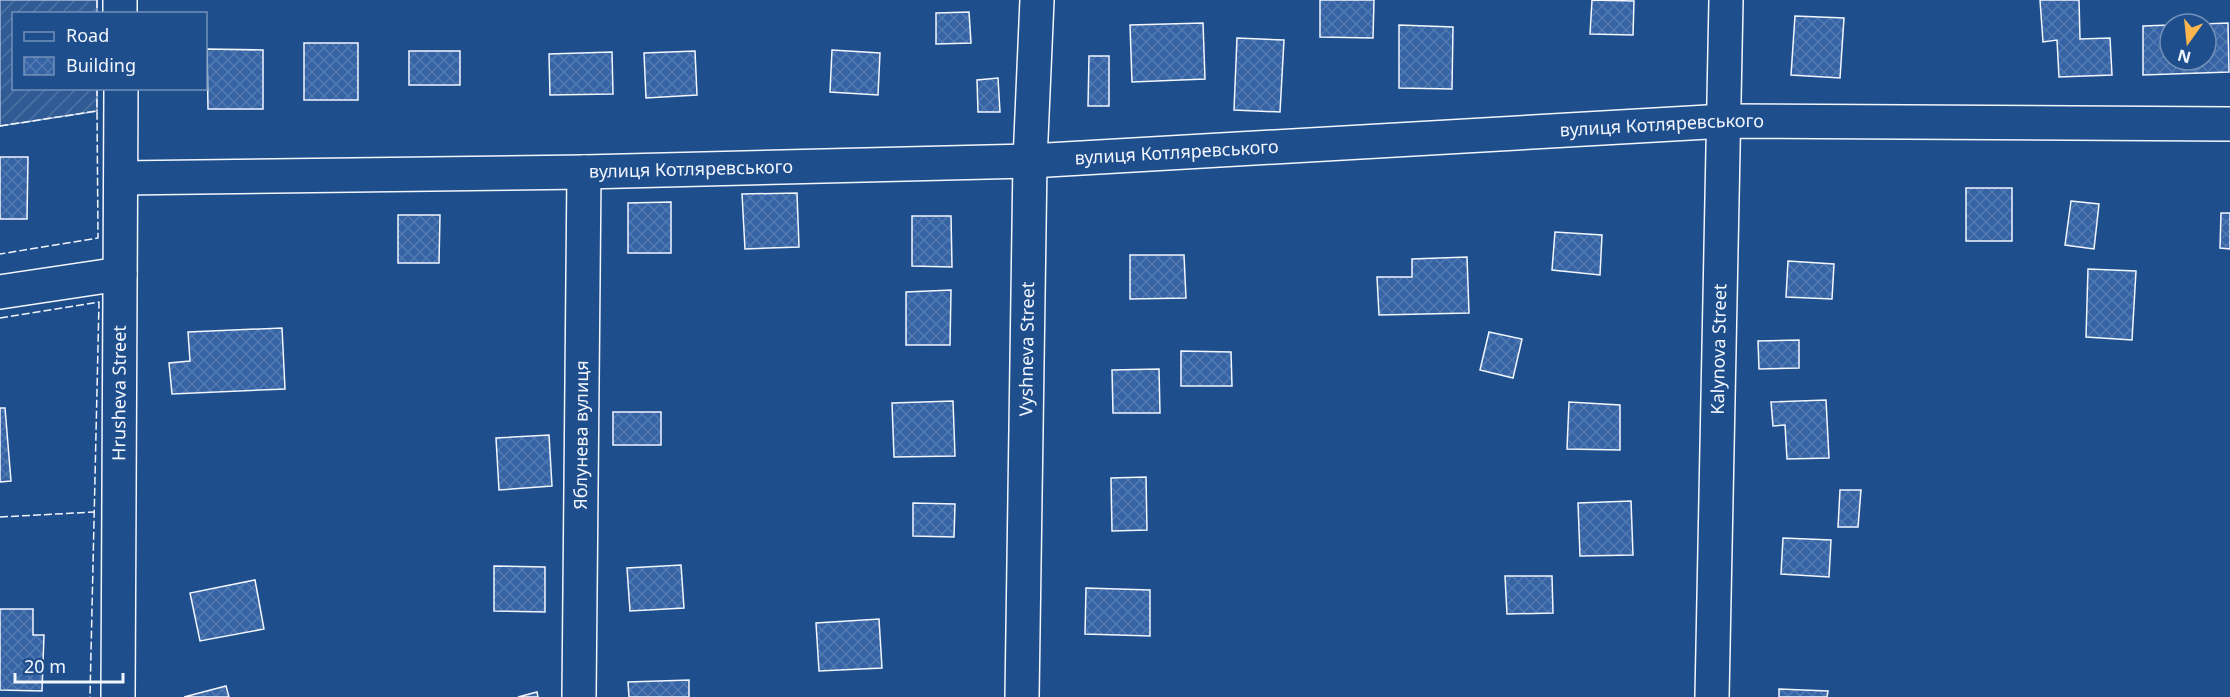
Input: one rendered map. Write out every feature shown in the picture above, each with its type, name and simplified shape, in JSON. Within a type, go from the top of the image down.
[{"type":"street","name":"Vyshneva Street","points":[[1022,697],[1030,160],[1037,0]]},
{"type":"street","name":"Kalynova Street","points":[[1712,697],[1726,0]]},
{"type":"street","name":"Hrusheva Street","points":[[118,697],[121,90]]},
{"type":"street","name":"вулиця Котляревського","points":[[121,178],[584,172],[1030,160],[1725,121],[2230,124]]},
{"type":"street","name":"Яблунева вулиця","points":[[579,697],[584,172]]},
{"type":"street","points":[[0,292],[120,274]]},
{"type":"shaded area","points":[[0,0],[97,0],[97,12],[12,12],[12,90],[97,90],[97,111],[0,126]]},
{"type":"building","points":[[1320,0],[1374,0],[1373,38],[1320,37]]},
{"type":"building","points":[[1592,0],[1634,1],[1633,35],[1590,34]]},
{"type":"building","points":[[2040,0],[2079,0],[2080,39],[2110,38],[2112,75],[2059,77],[2057,40],[2043,42]]},
{"type":"building","points":[[969,12],[971,43],[936,44],[936,13]]},
{"type":"building","points":[[1795,16],[1844,18],[1840,78],[1791,75]]},
{"type":"building","points":[[1203,23],[1205,79],[1132,82],[1130,25]]},
{"type":"building","points":[[2218,23],[2228,23],[2229,72],[2143,75],[2143,26],[2158,25],[2158,72],[2218,72]]},
{"type":"building","points":[[1399,25],[1453,27],[1452,89],[1399,88]]},
{"type":"building","points":[[1237,38],[1284,40],[1280,112],[1234,110]]},
{"type":"building","points":[[304,43],[358,43],[358,100],[304,100]]},
{"type":"building","points":[[207,49],[263,50],[263,109],[208,109]]},
{"type":"building","points":[[832,50],[880,53],[878,95],[830,92]]},
{"type":"building","points":[[409,51],[460,51],[460,85],[409,85]]},
{"type":"building","points":[[695,51],[697,95],[646,98],[644,53]]},
{"type":"building","points":[[612,52],[613,94],[550,95],[549,54]]},
{"type":"building","points":[[1089,56],[1109,56],[1109,106],[1088,106]]},
{"type":"building","points":[[998,78],[1000,112],[978,112],[977,80]]},
{"type":"building","points":[[0,157],[28,157],[27,219],[0,219]]},
{"type":"building","points":[[1966,188],[2012,188],[2012,241],[1966,241]]},
{"type":"building","points":[[797,193],[799,247],[745,249],[742,194]]},
{"type":"building","points":[[2071,201],[2099,204],[2094,249],[2065,245]]},
{"type":"building","points":[[671,202],[671,253],[628,253],[628,203]]},
{"type":"building","points":[[2221,213],[2230,213],[2230,249],[2220,248]]},
{"type":"building","points":[[398,215],[440,215],[439,263],[398,263]]},
{"type":"building","points":[[912,216],[951,216],[952,267],[912,266]]},
{"type":"building","points":[[1555,232],[1602,235],[1600,275],[1552,270]]},
{"type":"building","points":[[1130,255],[1184,255],[1186,298],[1130,299]]},
{"type":"building","points":[[1467,257],[1469,313],[1379,315],[1377,277],[1412,277],[1412,259]]},
{"type":"building","points":[[1788,261],[1834,264],[1832,299],[1786,297]]},
{"type":"building","points":[[2088,269],[2136,271],[2132,340],[2086,337]]},
{"type":"building","points":[[951,290],[950,345],[906,345],[906,292]]},
{"type":"building","points":[[282,328],[285,389],[172,394],[169,363],[190,361],[188,332]]},
{"type":"building","points":[[1489,332],[1522,339],[1513,378],[1480,370]]},
{"type":"building","points":[[1799,340],[1799,368],[1759,369],[1758,341]]},
{"type":"building","points":[[1181,351],[1231,352],[1232,386],[1181,386]]},
{"type":"building","points":[[1159,369],[1160,413],[1113,413],[1112,370]]},
{"type":"building","points":[[1826,400],[1829,458],[1787,459],[1785,425],[1773,426],[1771,402]]},
{"type":"building","points":[[953,401],[955,456],[894,457],[892,403]]},
{"type":"building","points":[[1569,402],[1620,405],[1620,450],[1567,449]]},
{"type":"building","points":[[0,408],[5,408],[11,481],[0,482]]},
{"type":"building","points":[[613,412],[661,412],[661,445],[613,445]]},
{"type":"building","points":[[549,435],[552,486],[499,490],[496,438]]},
{"type":"building","points":[[1146,477],[1147,530],[1112,531],[1111,478]]},
{"type":"building","points":[[1840,490],[1861,490],[1858,527],[1838,527]]},
{"type":"building","points":[[1631,501],[1633,555],[1580,556],[1578,503]]},
{"type":"building","points":[[913,503],[955,504],[954,537],[913,536]]},
{"type":"building","points":[[1783,538],[1831,540],[1829,577],[1781,574]]},
{"type":"building","points":[[681,565],[684,608],[630,611],[627,568]]},
{"type":"building","points":[[494,566],[545,567],[545,612],[494,611]]},
{"type":"building","points":[[1505,576],[1552,576],[1553,613],[1507,614]]},
{"type":"building","points":[[255,580],[264,629],[200,641],[190,593]]},
{"type":"building","points":[[1086,588],[1150,590],[1150,636],[1085,634]]},
{"type":"building","points":[[0,609],[33,609],[33,635],[44,635],[42,691],[0,690]]},
{"type":"building","points":[[879,619],[882,668],[819,671],[816,623]]},
{"type":"building","points":[[689,680],[689,697],[629,697],[628,682]]},
{"type":"building","points":[[226,686],[229,697],[184,697]]},
{"type":"building","points":[[1779,689],[1828,691],[1827,697],[1779,697]]},
{"type":"building","points":[[537,692],[538,697],[518,697]]},
{"type":"fence","points":[[97,0],[97,12]]},
{"type":"fence","points":[[97,90],[97,111]]},
{"type":"fence","points":[[0,126],[97,111],[98,238],[0,254]]},
{"type":"fence","points":[[0,318],[99,302],[90,697]]},
{"type":"fence","points":[[0,517],[94,512]]}]
